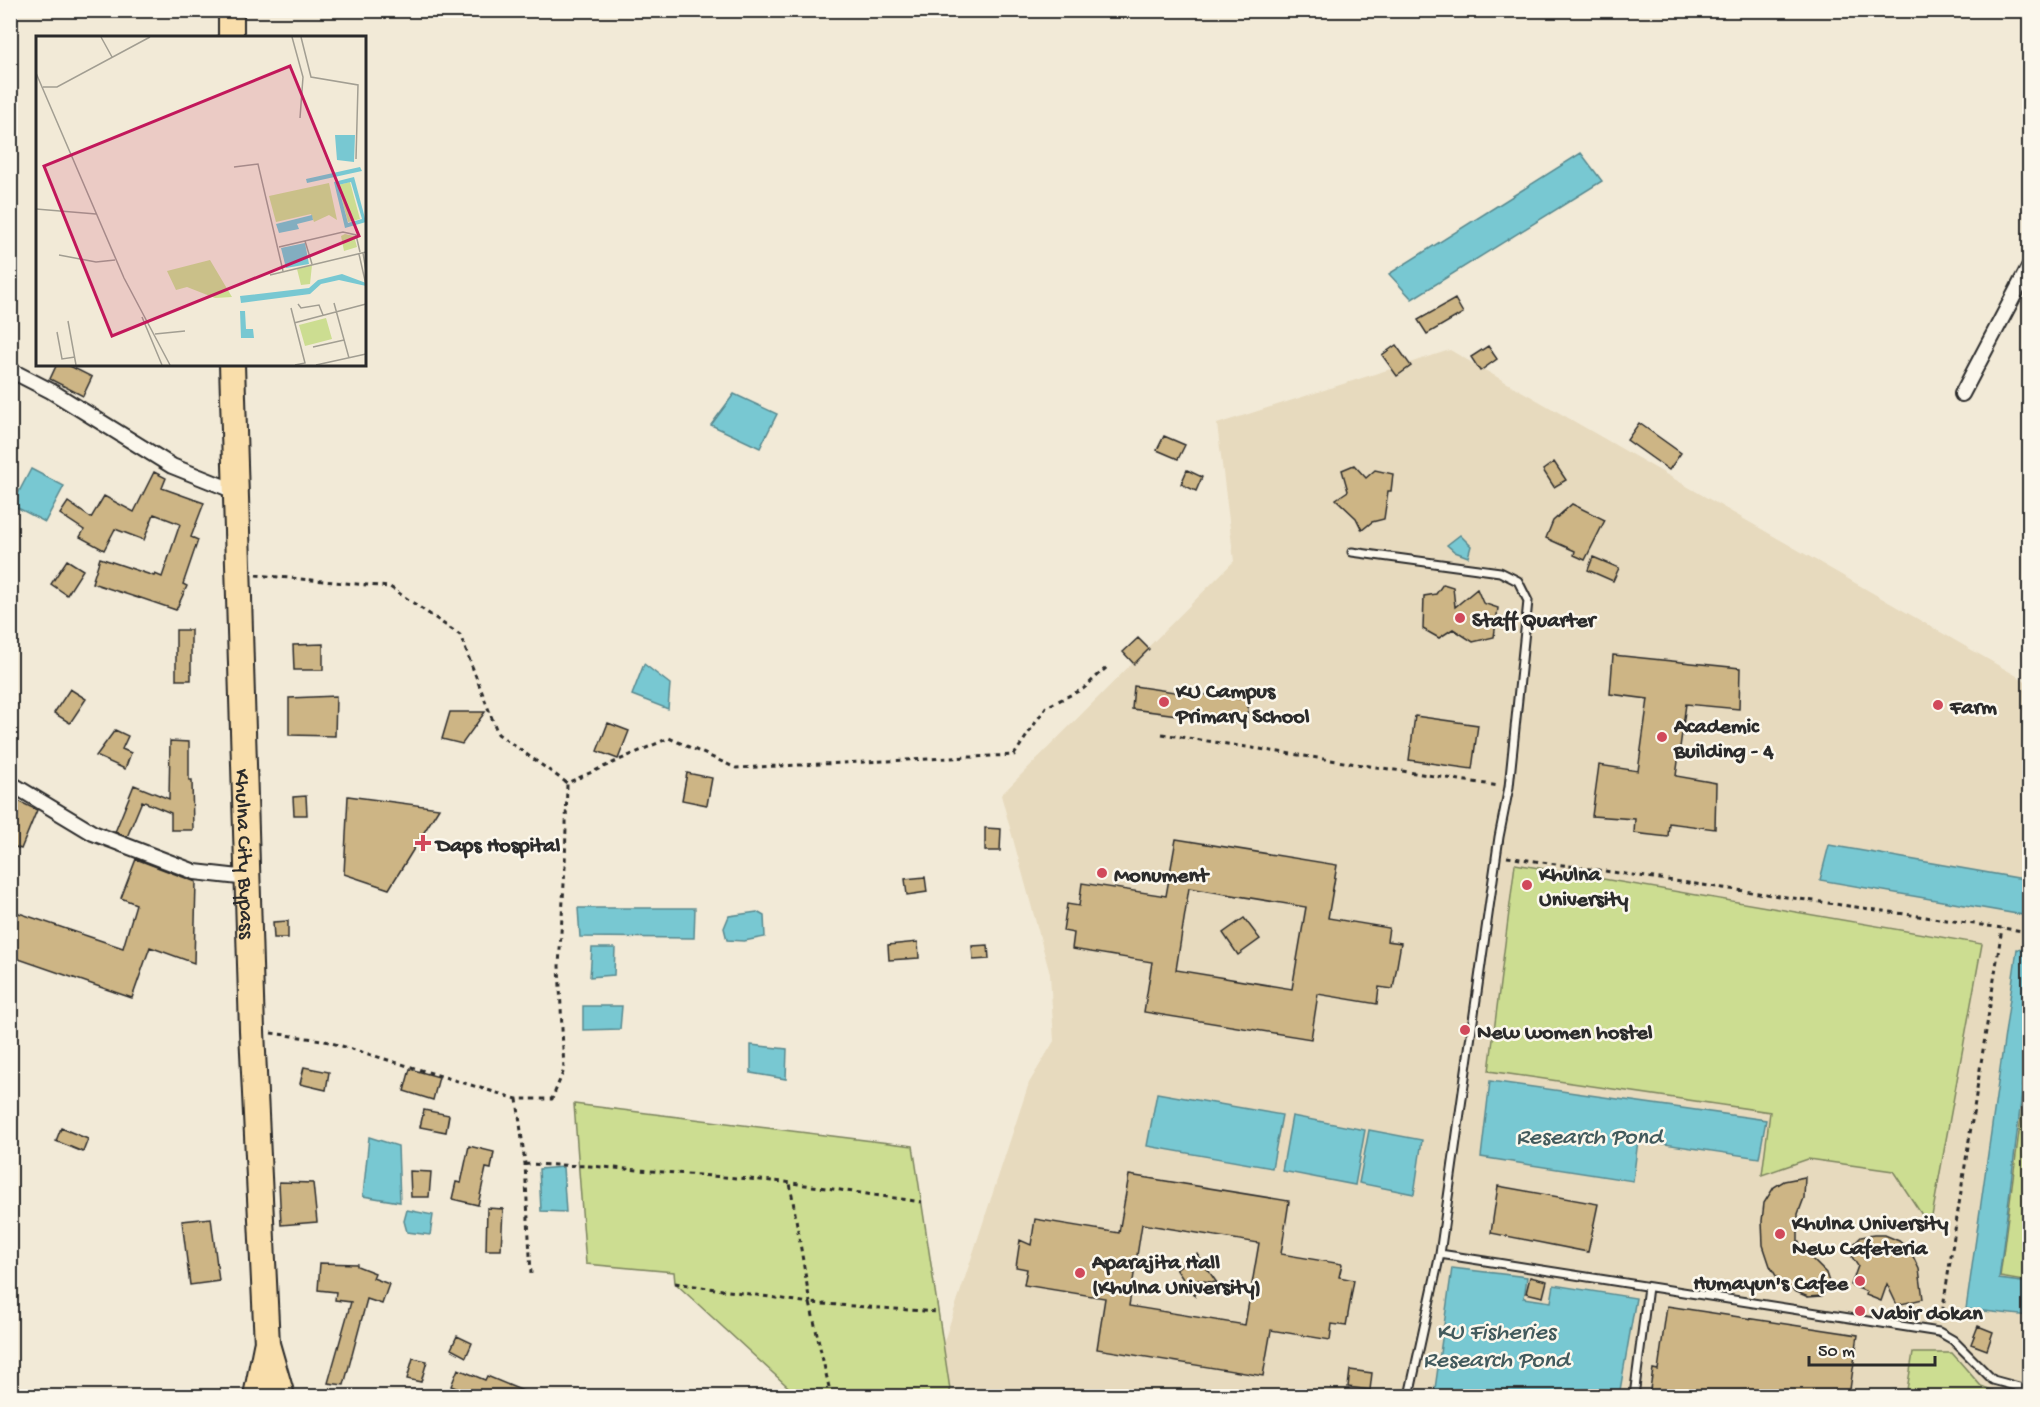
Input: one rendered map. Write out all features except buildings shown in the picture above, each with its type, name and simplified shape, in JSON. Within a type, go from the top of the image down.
[{"type":"highway","points":[[231,10],[231,36]]},
{"type":"highway","name":"Khulna City Bypass","points":[[232,366],[252,1031],[267,1344]]},
{"type":"highway","points":[[256,1396],[267,1344]]},
{"type":"highway","points":[[267,1344],[282,1396]]},
{"type":"street","points":[[1962,394],[2030,264]]},
{"type":"street","points":[[10,370],[51,391],[171,465],[237,492]]},
{"type":"street","points":[[10,783],[93,833],[195,872],[248,878]]},
{"type":"lane","points":[[1352,552],[1500,573],[1518,581],[1528,601],[1509,787],[1497,855],[1440,1254],[1409,1396]]},
{"type":"lane","points":[[1440,1254],[1939,1332],[1961,1348],[1993,1380],[2026,1391]]},
{"type":"lane","points":[[1634,1396],[1648,1287]]},
{"type":"path","points":[[240,574],[390,587],[460,635],[498,734],[567,783]]},
{"type":"path","points":[[567,783],[669,738],[736,768],[1014,755],[1046,707],[1083,689],[1107,667]]},
{"type":"path","points":[[1162,734],[1509,787]]},
{"type":"path","points":[[252,1031],[322,1040],[517,1099],[552,1099],[564,1070],[559,966],[567,783]]},
{"type":"path","points":[[1497,855],[2030,932]]},
{"type":"path","points":[[1939,1332],[2002,928]]},
{"type":"path","points":[[517,1099],[525,1164],[531,1274]]},
{"type":"path","points":[[525,1164],[590,1166],[790,1183],[922,1202]]},
{"type":"path","points":[[790,1183],[810,1303],[831,1396]]},
{"type":"path","points":[[675,1283],[810,1303],[938,1312]]},
{"type":"shaded area","name":"Khulna University","points":[[1450,350],[2029,683],[2029,1396],[926,1396],[1029,1083],[1054,1041],[1050,974],[1001,795],[1234,561],[1217,424]]},
{"type":"green space","points":[[1515,864],[1982,944],[1930,1227],[1893,1171],[1808,1159],[1762,1175],[1770,1112],[1489,1071]]},
{"type":"green space","points":[[2029,1056],[2030,1282],[2000,1277]]},
{"type":"green space","points":[[574,1104],[913,1146],[951,1396],[798,1396],[675,1283],[674,1272],[586,1264]]},
{"type":"green space","points":[[1913,1353],[1952,1353],[1981,1386],[2008,1396],[1906,1396]]},
{"type":"water","points":[[1581,153],[1602,181],[1412,299],[1389,274]]},
{"type":"water","points":[[734,394],[777,414],[760,448],[711,425]]},
{"type":"water","points":[[31,469],[64,486],[45,522],[12,505]]},
{"type":"water","points":[[1460,535],[1471,546],[1468,557],[1455,552],[1447,545]]},
{"type":"water","points":[[644,664],[670,684],[668,709],[632,695]]},
{"type":"water","points":[[1829,845],[2029,880],[2029,916],[1820,880]]},
{"type":"water","points":[[578,908],[695,908],[694,938],[580,937]]},
{"type":"water","points":[[757,912],[764,916],[765,937],[744,941],[727,940],[724,928],[729,916]]},
{"type":"water","points":[[592,948],[615,948],[614,975],[590,977]]},
{"type":"water","points":[[2017,949],[2029,951],[2029,1036],[1999,1279],[2029,1283],[2029,1316],[1966,1309]]},
{"type":"water","points":[[583,1006],[622,1006],[620,1029],[583,1030]]},
{"type":"water","points":[[751,1045],[787,1049],[786,1079],[751,1073]]},
{"type":"water","name":"Research Pond","points":[[1490,1081],[1766,1120],[1759,1158],[1638,1140],[1633,1181],[1481,1157]]},
{"type":"water","points":[[1157,1093],[1282,1115],[1272,1168],[1147,1146]]},
{"type":"water","points":[[1292,1116],[1365,1130],[1355,1185],[1282,1171]]},
{"type":"water","points":[[1369,1130],[1422,1140],[1414,1194],[1359,1183]]},
{"type":"water","points":[[369,1137],[398,1146],[400,1202],[363,1196]]},
{"type":"water","points":[[563,1167],[566,1212],[541,1211],[539,1169]]},
{"type":"water","points":[[407,1210],[433,1215],[430,1235],[407,1232],[404,1221]]},
{"type":"water","name":"KU Fisheries Research Pond","points":[[1452,1268],[1527,1277],[1524,1298],[1551,1302],[1554,1285],[1636,1298],[1619,1396],[1434,1396]]},
{"type":"place","name":"Staff Quarter","points":[[1460,618]]},
{"type":"place","name":"KU Campus Primary School","points":[[1164,702]]},
{"type":"place","name":"Farm","points":[[1938,705]]},
{"type":"place","name":"Academic Building - 4","points":[[1662,737]]},
{"type":"place","name":"Daps Hospital","points":[[423,843]]},
{"type":"place","name":"Monument","points":[[1102,873]]},
{"type":"place","name":"Khulna University","points":[[1527,885]]},
{"type":"place","name":"New women hostel","points":[[1465,1030]]},
{"type":"place","name":"Khulna University New Cafeteria","points":[[1780,1234]]},
{"type":"place","name":"Aparajita Hall (Khulna University)","points":[[1080,1273]]},
{"type":"place","name":"Humayun's Cafee","points":[[1860,1281]]},
{"type":"place","name":"Vabir dokan","points":[[1860,1311]]}]
